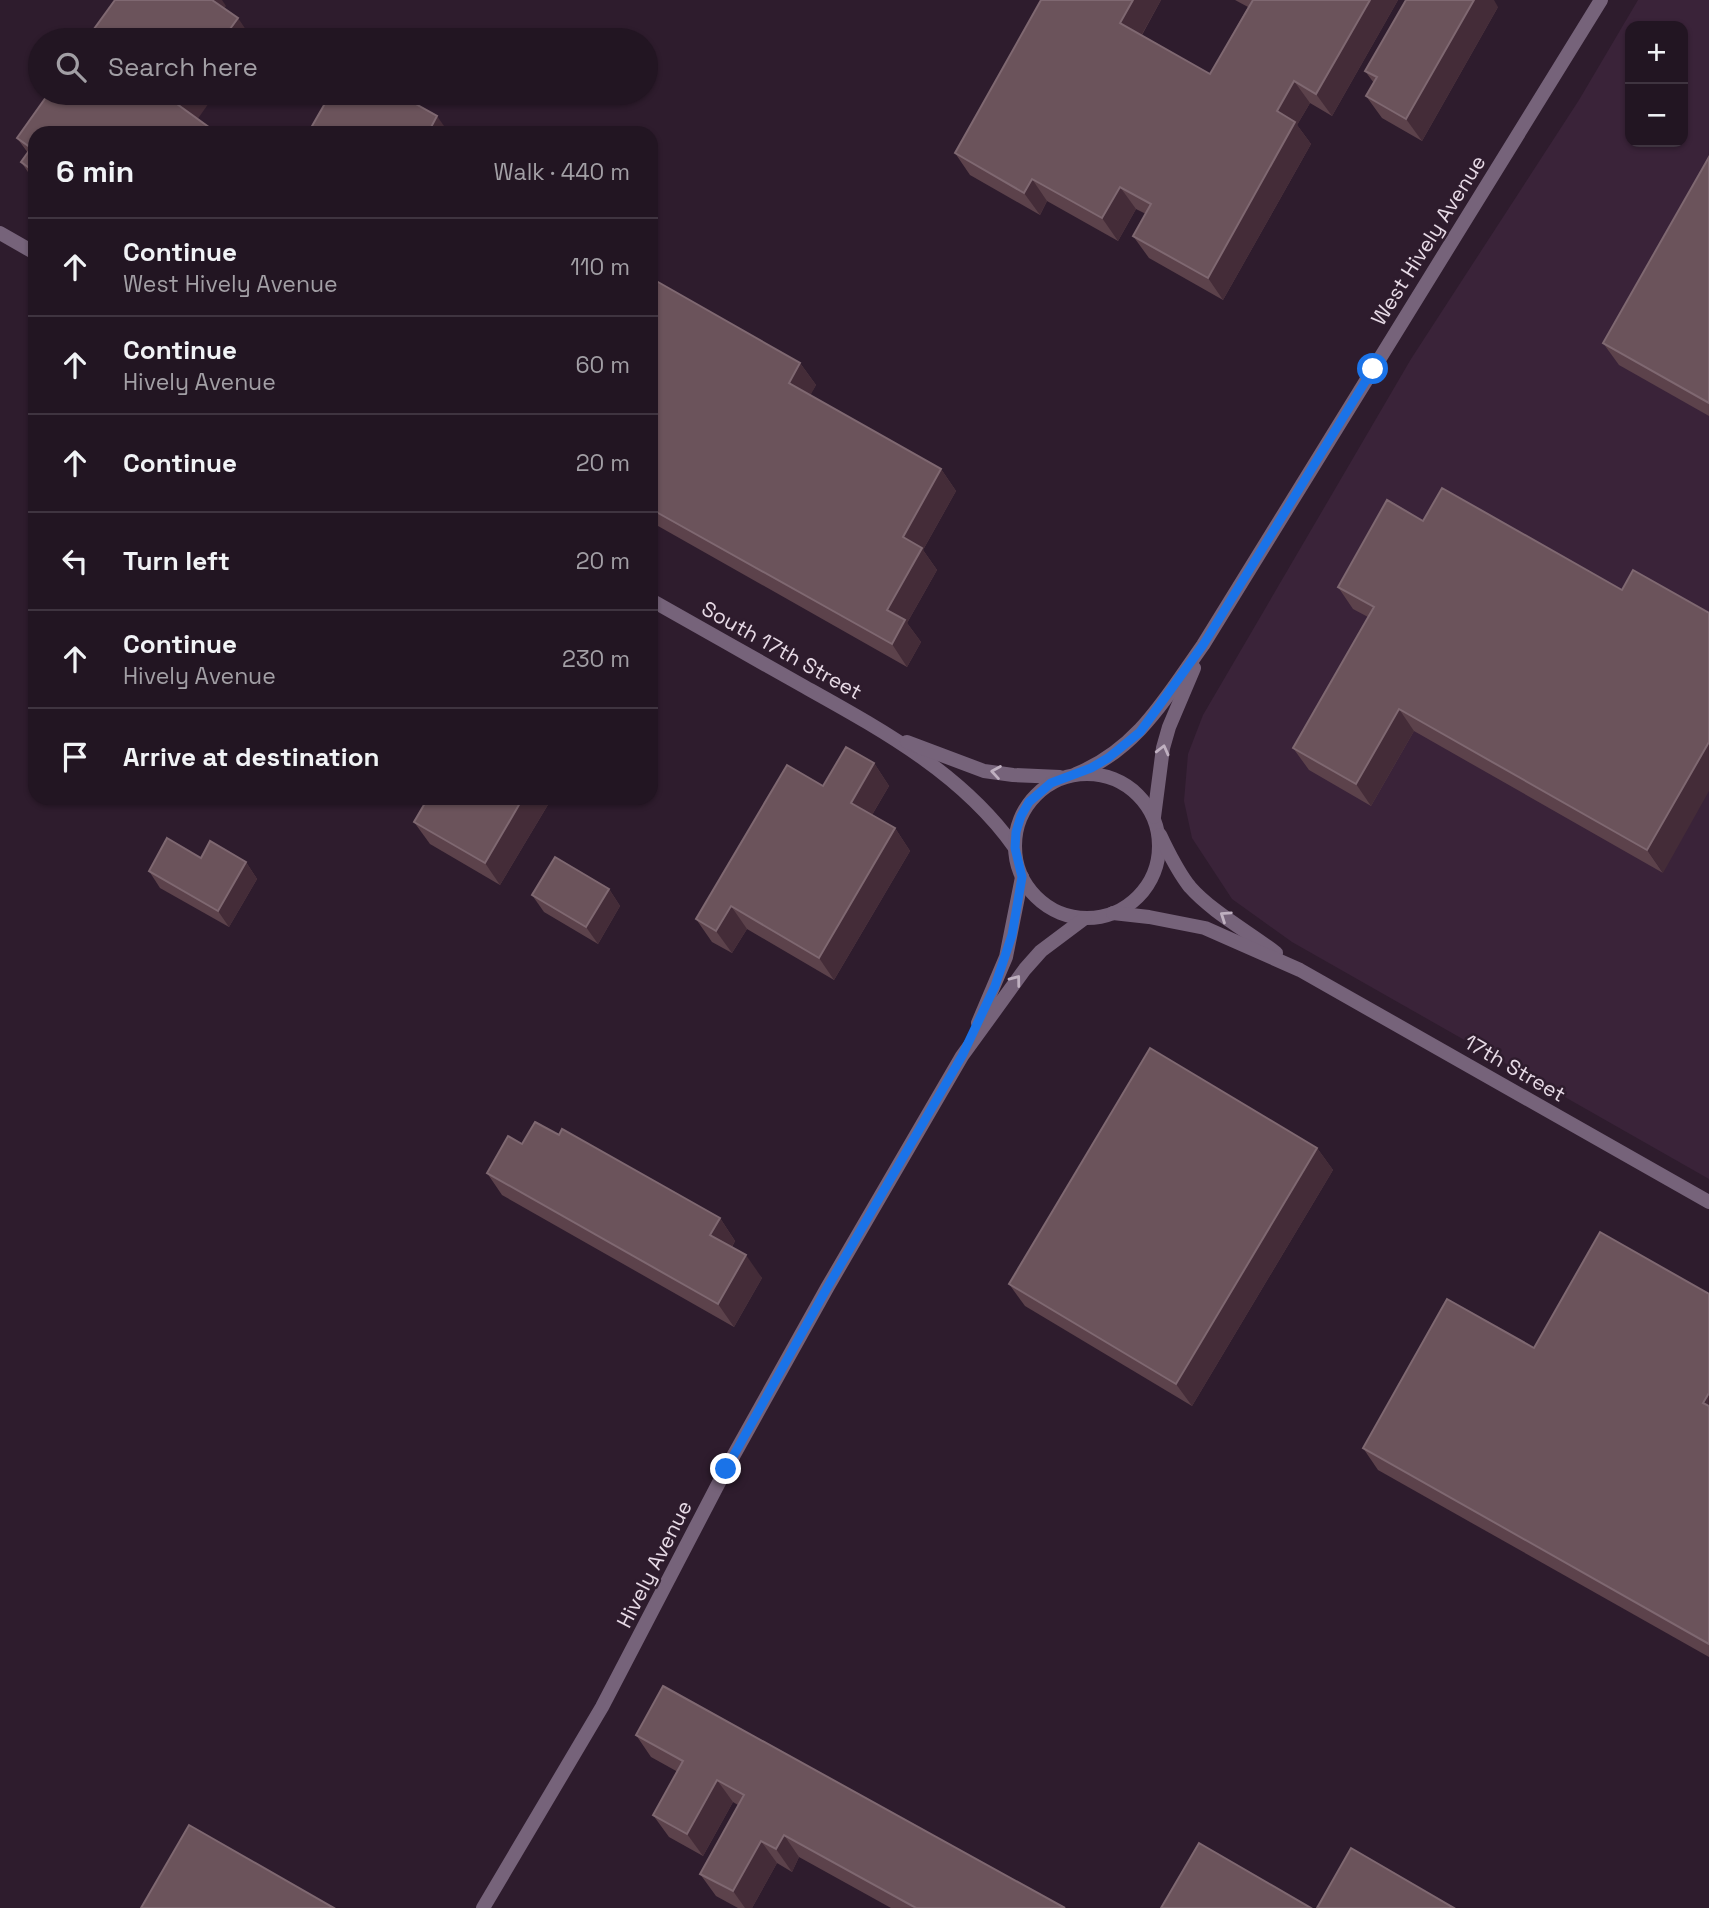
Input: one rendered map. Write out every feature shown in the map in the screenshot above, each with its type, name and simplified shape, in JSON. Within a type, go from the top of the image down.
[{"type":"street","name":"West Hively Avenue","points":[[1203,645],[1601,0]]},
{"type":"street","points":[[0,233],[28,249]]},
{"type":"street","name":"South 17th Street","points":[[658,604],[893,736]]},
{"type":"street","points":[[1203,645],[1169,726],[1163,748],[1155,823],[1158,854],[1152,877],[1136,898],[1113,913],[1085,918],[1054,910],[1041,901],[1022,877],[1015,848],[1021,816],[1029,802],[1040,791],[1108,758],[1140,732],[1203,645]]},
{"type":"street","points":[[893,736],[984,771],[1013,775],[1102,775],[1116,780],[1139,796],[1155,823]]},
{"type":"street","points":[[893,736],[968,793],[988,812],[1015,848]]},
{"type":"street","name":"17th Street","points":[[1155,823],[1176,867],[1193,890],[1209,905],[1300,970]]},
{"type":"street","name":"Hively Avenue","points":[[962,1056],[1006,957],[1022,877]]},
{"type":"street","name":"17th Street","points":[[1113,913],[1149,916],[1205,928],[1300,970],[1709,1202]]},
{"type":"street","name":"Hively Avenue","points":[[483,1908],[602,1707],[760,1409],[962,1056],[1041,951],[1085,918]]},
{"type":"shaded area","points":[[1638,0],[1709,0],[1709,1179],[1292,942],[1232,899],[1192,838],[1184,801],[1188,754],[1203,715],[1411,359],[1579,100],[1625,22],[1625,147],[1688,147],[1688,21],[1626,21]]},
{"type":"building","points":[[115,0],[212,0],[238,18],[231,28],[95,28]]},
{"type":"building","points":[[1041,0],[1133,0],[1120,23],[1210,74],[1253,0],[1370,0],[1316,94],[1294,81],[1277,111],[1295,122],[1208,278],[1133,236],[1151,204],[1120,187],[1102,218],[1032,179],[1024,193],[955,153]]},
{"type":"building","points":[[1406,0],[1474,0],[1406,119],[1366,96],[1377,77],[1365,71]]},
{"type":"building","points":[[40,105],[178,105],[207,126],[28,126],[28,146],[17,138]]},
{"type":"building","points":[[324,105],[417,105],[437,116],[432,126],[312,126]]},
{"type":"building","points":[[28,152],[28,167],[21,162]]},
{"type":"building","points":[[1709,157],[1709,403],[1603,343]]},
{"type":"building","points":[[658,282],[800,363],[789,383],[941,469],[903,537],[922,548],[887,610],[905,620],[892,644],[658,513]]},
{"type":"building","points":[[1442,488],[1622,590],[1633,570],[1709,613],[1709,742],[1647,850],[1399,709],[1356,784],[1293,748],[1374,607],[1338,587],[1387,500],[1423,521]]},
{"type":"building","points":[[846,747],[874,763],[851,803],[895,828],[819,958],[731,906],[716,931],[696,919],[787,765],[823,786]]},
{"type":"building","points":[[424,805],[519,805],[485,863],[414,822]]},
{"type":"building","points":[[167,838],[201,858],[210,841],[246,862],[218,911],[149,871]]},
{"type":"building","points":[[555,857],[609,889],[586,927],[532,895]]},
{"type":"building","points":[[1150,1048],[1317,1148],[1176,1384],[1009,1284]]},
{"type":"building","points":[[535,1122],[559,1135],[562,1129],[720,1218],[710,1235],[746,1255],[718,1304],[487,1173],[508,1136],[522,1144]]},
{"type":"building","points":[[1600,1232],[1709,1294],[1709,1393],[1703,1403],[1709,1406],[1709,1644],[1363,1448],[1447,1299],[1534,1348]]},
{"type":"building","points":[[663,1686],[1065,1908],[916,1908],[784,1835],[776,1849],[761,1841],[733,1891],[700,1874],[744,1795],[717,1780],[687,1834],[653,1815],[683,1761],[636,1735]]},
{"type":"building","points":[[189,1825],[334,1908],[141,1908]]},
{"type":"building","points":[[1199,1843],[1311,1908],[1161,1908]]},
{"type":"building","points":[[1351,1848],[1454,1908],[1317,1908]]},
{"type":"route","points":[[726,1469],[827,1288],[962,1056],[995,986],[1006,957],[1015,919],[1022,877],[1015,848],[1016,832],[1029,802],[1051,783],[1091,768],[1108,758],[1140,732],[1203,645],[1373,369]]}]
